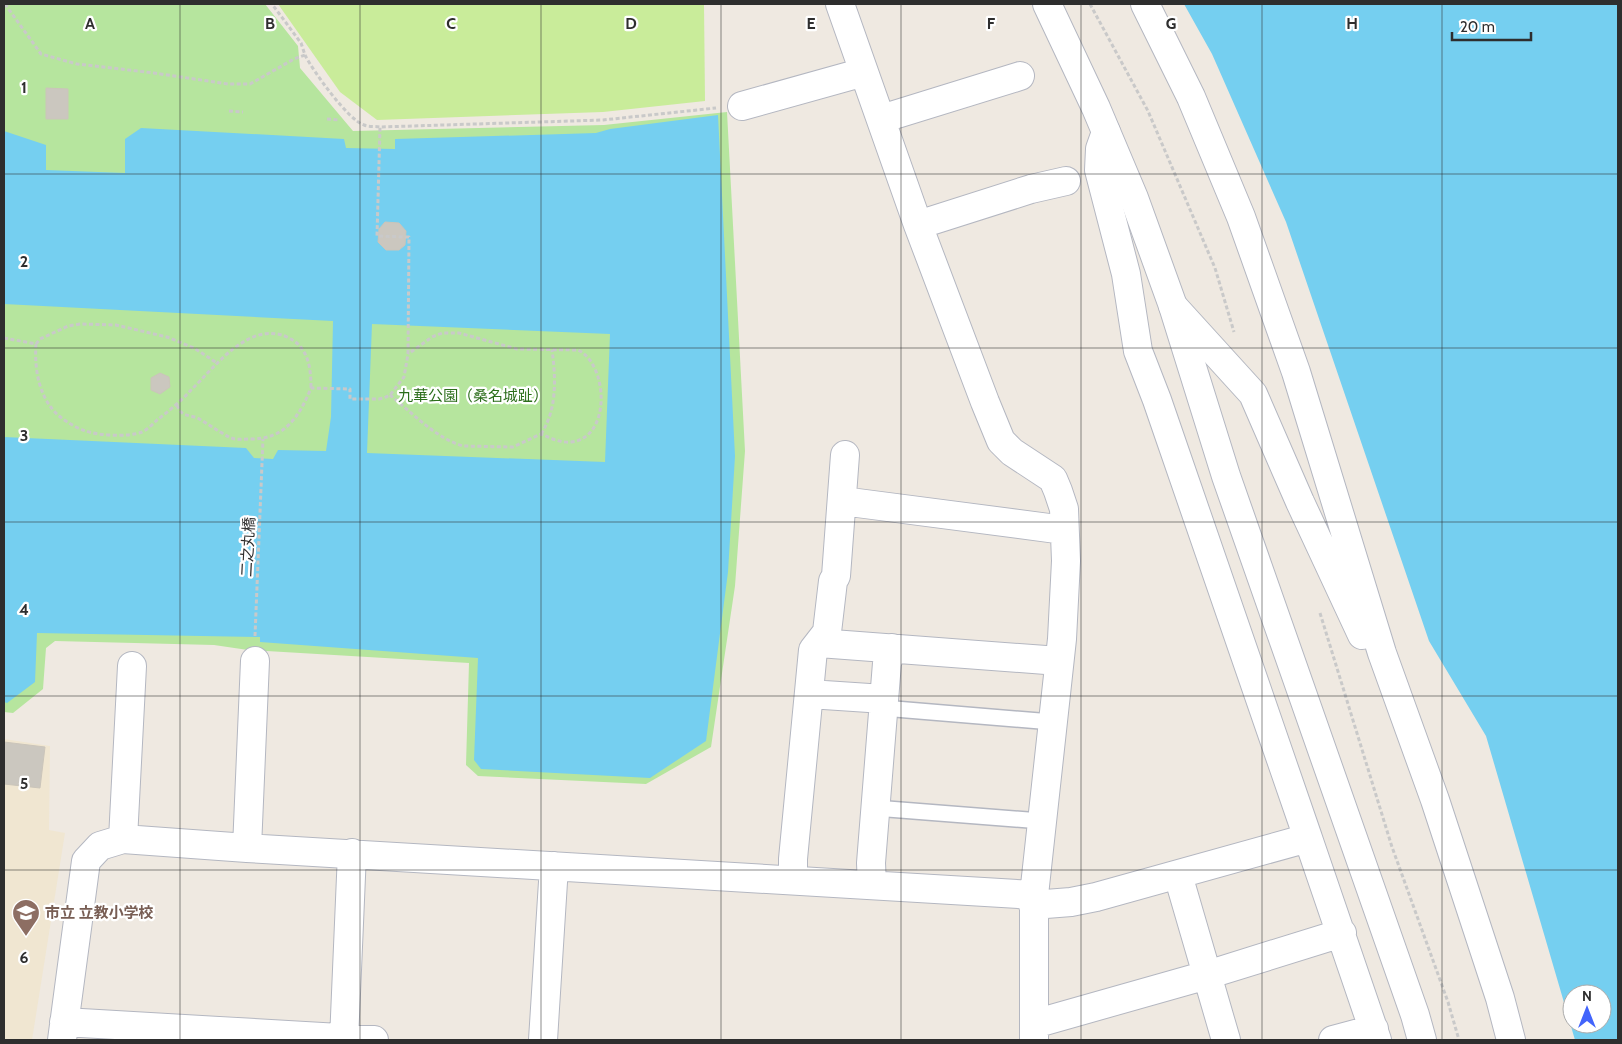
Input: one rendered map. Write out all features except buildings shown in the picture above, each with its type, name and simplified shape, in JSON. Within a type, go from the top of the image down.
[{"type":"street","points":[[840,4],[918,224],[1001,441],[1012,452],[1053,479],[1064,509],[1066,561],[1062,639],[1033,900],[1034,1032],[1342,933]]},
{"type":"street","points":[[1047,4],[1134,198],[1173,306],[1226,476],[1415,1015],[1422,1040]]},
{"type":"street","points":[[1145,4],[1191,98],[1241,217],[1296,372],[1382,652],[1435,800],[1500,998],[1511,1040]]},
{"type":"street","points":[[742,106],[864,72]]},
{"type":"street","points":[[881,119],[1020,76]]},
{"type":"street","points":[[1106,132],[1100,149],[1099,170],[1126,274],[1138,351],[1157,400],[1376,1034],[1333,1040]]},
{"type":"street","points":[[918,224],[1031,189],[1066,181]]},
{"type":"street","points":[[1173,306],[1253,394],[1300,502],[1363,638],[1382,652]]},
{"type":"street","points":[[793,880],[793,859],[813,650],[827,632],[833,581],[836,576],[845,455]]},
{"type":"street","points":[[842,501],[1064,530]]},
{"type":"street","points":[[819,643],[1059,661]]},
{"type":"street","points":[[872,885],[870,864],[887,663],[892,648]]},
{"type":"street","points":[[247,848],[255,652]]},
{"type":"street","points":[[123,839],[132,666]]},
{"type":"street","points":[[809,694],[884,704]]},
{"type":"street","points":[[374,1040],[63,1031],[86,861],[100,846],[123,839],[872,885],[1071,902],[1178,875],[1308,838]]},
{"type":"street","points":[[344,1039],[352,854]]},
{"type":"street","points":[[543,1040],[554,866]]},
{"type":"street","points":[[1178,875],[1226,1040]]},
{"type":"lane","points":[[884,704],[1052,722]]},
{"type":"lane","points":[[875,808],[1042,821]]},
{"type":"path","points":[[5,4],[41,54],[77,64],[228,84],[250,84],[294,59],[305,55]]},
{"type":"path","points":[[272,4],[301,43],[310,64],[340,105],[363,125],[380,127],[603,120],[742,106]]},
{"type":"path","points":[[229,111],[242,112]]},
{"type":"path","points":[[327,119],[339,120]]},
{"type":"path","points":[[311,388],[350,389],[350,399],[379,399],[390,395],[404,376],[408,354],[409,237],[377,236],[380,127]]},
{"type":"path","points":[[177,405],[179,412],[198,418],[232,438],[263,439],[273,435],[288,426],[299,414],[311,388],[311,374],[303,349],[296,341],[282,335],[260,334],[244,341],[217,364],[177,405],[143,431],[134,434],[100,434],[86,432],[59,417],[49,405],[40,385],[35,360],[36,344],[40,338],[68,326],[80,324],[116,325],[167,337],[194,348],[217,364]]},
{"type":"path","points":[[408,354],[432,337],[442,333],[459,333],[517,350],[578,350],[583,352],[596,373],[600,390],[601,406],[597,423],[584,438],[571,442],[561,441],[541,434]]},
{"type":"path","points":[[4,338],[36,344]]},
{"type":"path","points":[[390,395],[440,435],[463,446],[513,447],[541,434],[547,426],[555,388],[552,350]]},
{"type":"path","name":"二之丸橋","points":[[255,652],[263,439]]},
{"type":"shaded area","name":"市立 立教小学校","points":[[4,739],[50,746],[49,830],[65,833],[32,1040],[4,1040]]},
{"type":"green space","name":"九華公園（桑名城趾）","points":[[4,4],[265,4],[298,46],[300,68],[353,131],[604,125],[727,112],[745,451],[735,586],[711,747],[646,784],[478,776],[466,765],[469,663],[248,650],[214,645],[55,641],[46,648],[43,689],[13,713],[4,712]]},
{"type":"green space","points":[[278,4],[704,4],[705,101],[603,112],[377,120],[340,92]]},
{"type":"water","points":[[1184,4],[1618,4],[1618,1040],[1575,1040],[1573,1034],[1612,1034],[1612,984],[1562,984],[1562,996],[1486,736],[1429,641],[1286,222],[1212,54]]},
{"type":"water","name":"九華公園（桑名城趾）","points":[[718,115],[735,456],[728,572],[706,741],[650,778],[481,769],[474,760],[478,658],[260,642],[260,637],[37,633],[35,682],[7,703],[4,702],[4,437],[246,448],[254,458],[273,459],[278,450],[326,451],[331,417],[333,321],[4,304],[4,131],[46,145],[46,170],[125,173],[125,139],[141,128],[344,139],[346,148],[395,149],[395,139],[596,133],[610,129]],"holes":[[[372,324],[610,334],[605,462],[367,453]]]},
{"type":"place","name":"市立 立教小学校","points":[[26,937]]}]
